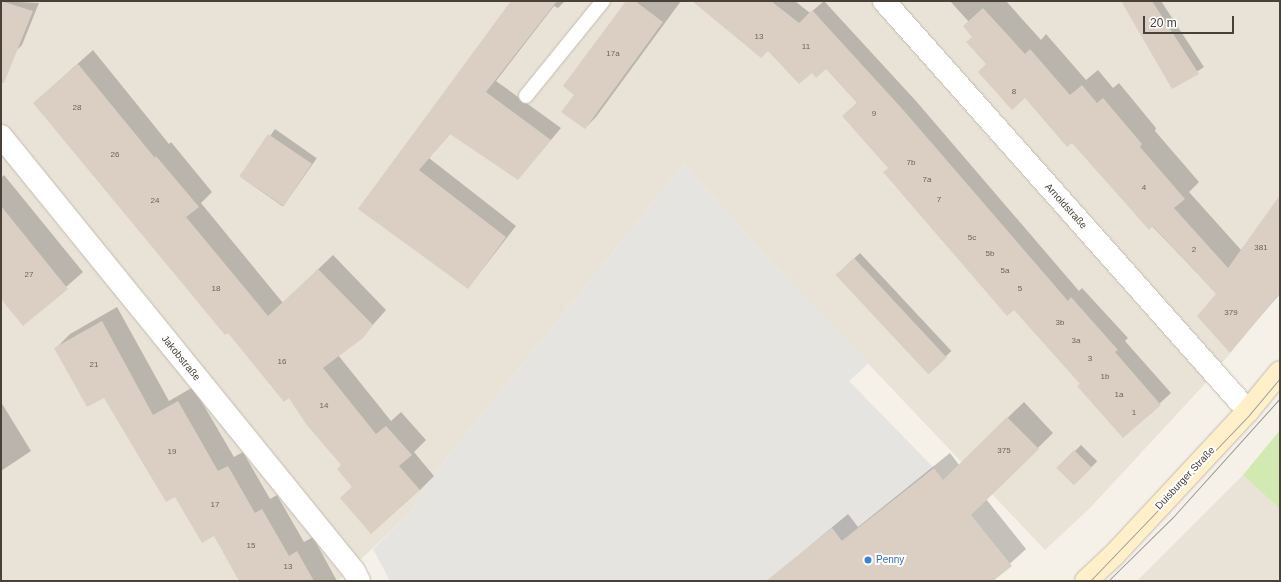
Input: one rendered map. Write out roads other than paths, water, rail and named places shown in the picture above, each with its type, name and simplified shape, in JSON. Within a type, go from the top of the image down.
[{"type":"main road","name":"Duisburger Straße","points":[[1086,581],[1114,555],[1248,411],[1280,372]]},
{"type":"street","name":"Arnoldstraße","points":[[884,1],[1248,411]]},
{"type":"street","name":"Jakobstraße","points":[[1,136],[354,570],[359,581]]},
{"type":"lane","points":[[526,96],[603,1]]},
{"type":"tram line","points":[[1090,581],[1249,415],[1280,378]]},
{"type":"tram line","points":[[1108,581],[1173,517],[1280,398]]},
{"type":"place","name":"Penny","points":[[868,560]]}]
